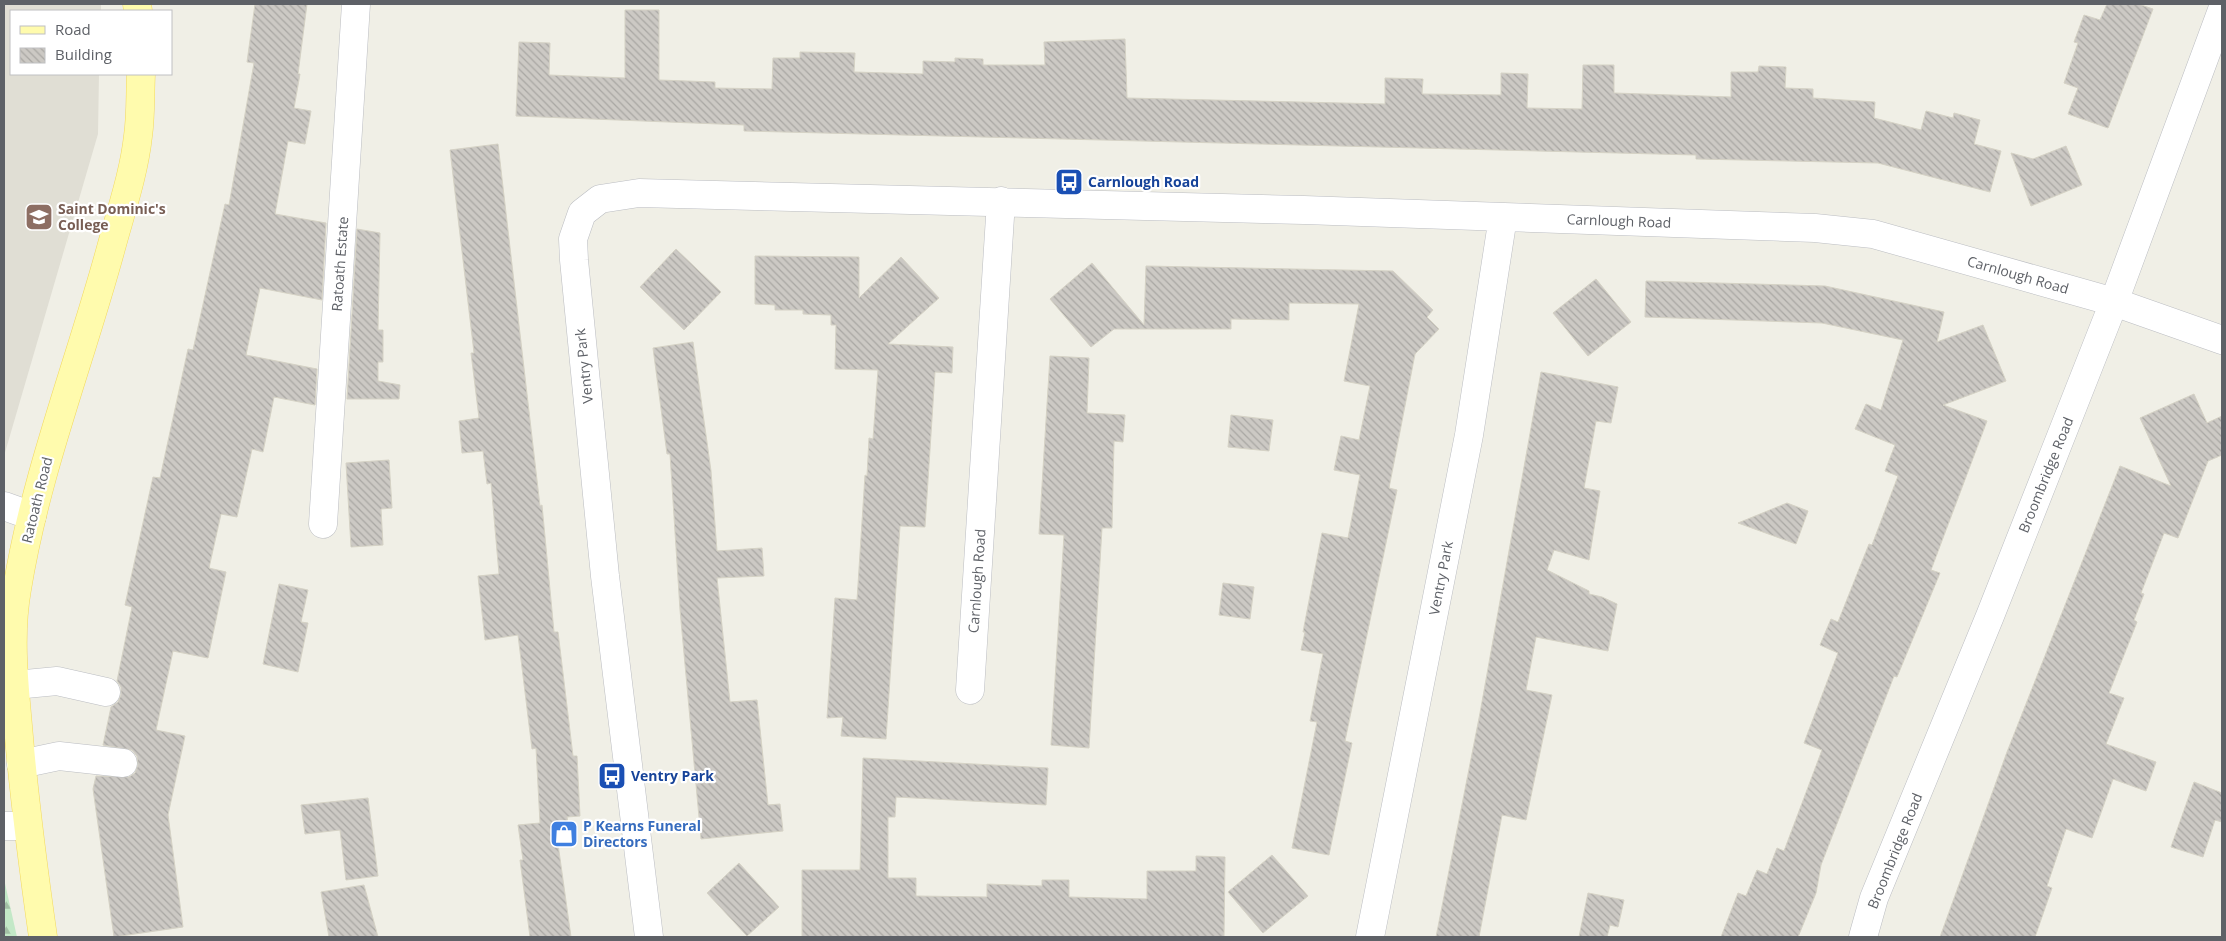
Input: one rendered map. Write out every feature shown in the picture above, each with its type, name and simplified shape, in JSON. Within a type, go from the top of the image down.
[{"type":"main road","name":"Ratoath Road","points":[[43,937],[15,826],[21,764],[13,643],[16,592],[32,516],[56,423],[100,288],[127,188],[138,136],[141,75]]},
{"type":"street","name":"Ratoath Estate","points":[[323,524],[356,4]]},
{"type":"street","name":"Broombridge Road","points":[[1863,937],[1874,898],[1990,616],[2114,302],[2222,10]]},
{"type":"street","name":"Carnlough Road","points":[[582,213],[600,199],[639,193],[1000,201],[1503,217],[1795,228],[1873,234],[2114,302],[2222,340]]},
{"type":"street","name":"Carnlough Road","points":[[970,690],[1000,201]]},
{"type":"street","name":"Ventry Park","points":[[582,213],[573,238],[574,260],[605,576],[649,937]]},
{"type":"street","name":"Ventry Park","points":[[1370,937],[1469,435],[1503,217]]},
{"type":"street","points":[[4,506],[32,516]]},
{"type":"street","points":[[15,685],[57,681],[106,692]]},
{"type":"street","points":[[21,764],[59,756],[123,763]]},
{"type":"shaded area","name":"Saint Dominic's College","points":[[4,4],[101,4],[101,10],[10,10],[10,75],[99,75],[98,134],[4,456]]},
{"type":"green space","points":[[4,879],[17,937],[4,937]]},
{"type":"building","points":[[255,4],[307,4],[298,74],[300,74],[294,108],[311,111],[305,144],[288,141],[275,214],[326,223],[322,300],[260,288],[246,355],[317,369],[315,405],[274,397],[263,452],[252,449],[237,517],[221,514],[209,568],[226,572],[208,658],[173,651],[156,730],[185,736],[168,815],[183,927],[114,937],[93,789],[96,776],[129,777],[135,773],[138,765],[137,756],[132,750],[103,745],[111,707],[118,702],[121,695],[121,687],[117,681],[132,607],[125,605],[153,477],[160,478],[188,349],[193,350],[225,204],[229,205],[254,63],[247,62]]},
{"type":"building","points":[[2107,4],[2138,4],[2153,9],[2108,128],[2068,114],[2078,88],[2064,83],[2078,43],[2074,42],[2084,15],[2100,20]]},
{"type":"building","points":[[625,10],[659,10],[659,80],[715,82],[715,88],[772,89],[773,58],[800,58],[800,52],[855,53],[854,72],[923,74],[923,61],[955,62],[955,58],[983,59],[983,65],[1045,65],[1044,42],[1125,39],[1127,98],[1385,104],[1385,78],[1423,79],[1422,94],[1501,95],[1501,73],[1528,74],[1527,108],[1582,109],[1583,65],[1614,65],[1614,93],[1731,97],[1731,72],[1758,72],[1759,66],[1786,67],[1785,88],[1813,89],[1813,98],[1875,102],[1874,118],[1921,130],[1926,111],[1953,118],[1954,113],[1980,120],[1974,144],[2001,151],[1990,192],[1878,163],[1696,159],[1696,155],[744,131],[744,125],[516,116],[519,42],[550,43],[549,75],[625,78]]},
{"type":"building","points":[[498,144],[540,506],[542,505],[554,632],[558,632],[573,756],[577,756],[580,816],[567,817],[571,842],[558,844],[571,937],[530,937],[520,860],[523,860],[518,825],[540,823],[536,748],[532,749],[518,635],[485,640],[478,576],[499,574],[491,483],[487,484],[483,451],[462,453],[459,421],[479,418],[471,353],[474,353],[450,150]]},
{"type":"building","points":[[2066,146],[2082,185],[2031,206],[2011,153],[2033,159]]},
{"type":"building","points":[[357,229],[380,233],[378,330],[383,330],[383,362],[378,362],[378,381],[400,385],[399,399],[347,399]]},
{"type":"building","points":[[676,249],[721,292],[684,330],[640,287]]},
{"type":"building","points":[[755,256],[859,257],[859,298],[901,257],[939,298],[888,344],[953,347],[952,373],[935,372],[925,527],[900,526],[886,739],[841,736],[843,717],[827,718],[835,598],[857,600],[865,475],[867,476],[869,438],[873,439],[878,370],[835,369],[836,325],[831,325],[831,315],[803,314],[803,310],[775,310],[775,305],[755,304]]},
{"type":"building","points":[[1092,263],[1144,325],[1146,266],[1393,271],[1433,310],[1427,317],[1439,329],[1415,354],[1389,488],[1397,490],[1345,741],[1352,743],[1329,855],[1292,848],[1317,722],[1310,721],[1323,654],[1301,650],[1322,533],[1348,538],[1360,475],[1334,470],[1341,436],[1359,440],[1370,386],[1344,381],[1359,304],[1289,303],[1289,320],[1231,319],[1231,329],[1114,329],[1091,347],[1050,299]]},
{"type":"building","points":[[1596,279],[1631,322],[1588,356],[1553,313]]},
{"type":"building","points":[[1646,281],[1825,286],[1944,312],[1937,342],[1983,325],[2006,381],[1943,405],[1987,421],[1931,570],[1940,573],[1897,677],[1894,676],[1821,865],[1816,893],[1798,937],[1721,937],[1738,893],[1746,896],[1757,870],[1767,874],[1777,848],[1784,851],[1822,750],[1804,743],[1838,653],[1820,645],[1831,619],[1838,622],[1869,544],[1872,545],[1898,476],[1885,471],[1895,445],[1855,429],[1866,404],[1881,410],[1903,340],[1822,323],[1645,317]]},
{"type":"building","points":[[693,342],[711,471],[717,551],[762,548],[764,576],[717,578],[730,702],[757,700],[768,805],[780,804],[783,831],[701,839],[680,610],[670,454],[667,454],[653,348]]},
{"type":"building","points":[[1050,356],[1089,358],[1087,413],[1125,415],[1123,442],[1114,441],[1112,528],[1102,528],[1089,748],[1051,745],[1064,535],[1039,534]]},
{"type":"building","points":[[1541,372],[1618,387],[1611,423],[1596,421],[1584,488],[1600,491],[1589,560],[1554,550],[1547,570],[1589,591],[1589,594],[1602,597],[1617,604],[1608,651],[1536,637],[1526,690],[1552,695],[1526,820],[1502,815],[1479,937],[1436,937],[1480,713]]},
{"type":"building","points":[[2194,394],[2207,423],[2222,416],[2222,455],[2208,461],[2178,538],[2164,533],[2141,593],[2144,594],[2134,620],[2137,622],[2109,693],[2124,698],[2106,744],[2156,762],[2146,791],[2113,779],[2092,838],[2066,829],[2047,886],[2052,888],[2035,937],[1940,937],[2007,752],[2120,466],[2171,486],[2140,418]]},
{"type":"building","points":[[1231,415],[1273,420],[1269,451],[1228,447]]},
{"type":"building","points":[[389,460],[392,508],[381,509],[383,545],[351,547],[346,463]]},
{"type":"building","points":[[1787,503],[1808,511],[1796,544],[1738,523]]},
{"type":"building","points":[[1223,583],[1254,587],[1250,619],[1219,615]]},
{"type":"building","points":[[279,584],[308,590],[301,622],[308,623],[298,672],[263,664]]},
{"type":"building","points":[[863,758],[1048,768],[1046,805],[896,797],[895,817],[888,817],[888,878],[916,878],[916,896],[987,897],[987,884],[1042,886],[1042,880],[1069,880],[1069,897],[1147,899],[1147,871],[1196,871],[1196,856],[1225,857],[1224,937],[802,937],[802,870],[860,870]]},
{"type":"building","points":[[2194,782],[2222,793],[2222,822],[2215,820],[2203,857],[2171,847]]},
{"type":"building","points":[[368,798],[378,876],[346,880],[340,830],[305,834],[301,805]]},
{"type":"building","points":[[1272,855],[1308,896],[1263,933],[1228,892]]},
{"type":"building","points":[[739,863],[779,907],[747,936],[707,893]]},
{"type":"building","points":[[364,885],[378,937],[329,937],[321,892]]},
{"type":"building","points":[[1588,893],[1624,900],[1618,927],[1610,925],[1607,937],[1579,937]]},
{"type":"place","name":"Carnlough Road","points":[[1069,182]]},
{"type":"place","name":"Saint Dominic's College","points":[[39,217]]},
{"type":"place","name":"Ventry Park","points":[[612,776]]},
{"type":"place","name":"P Kearns Funeral Directors","points":[[564,834]]}]
